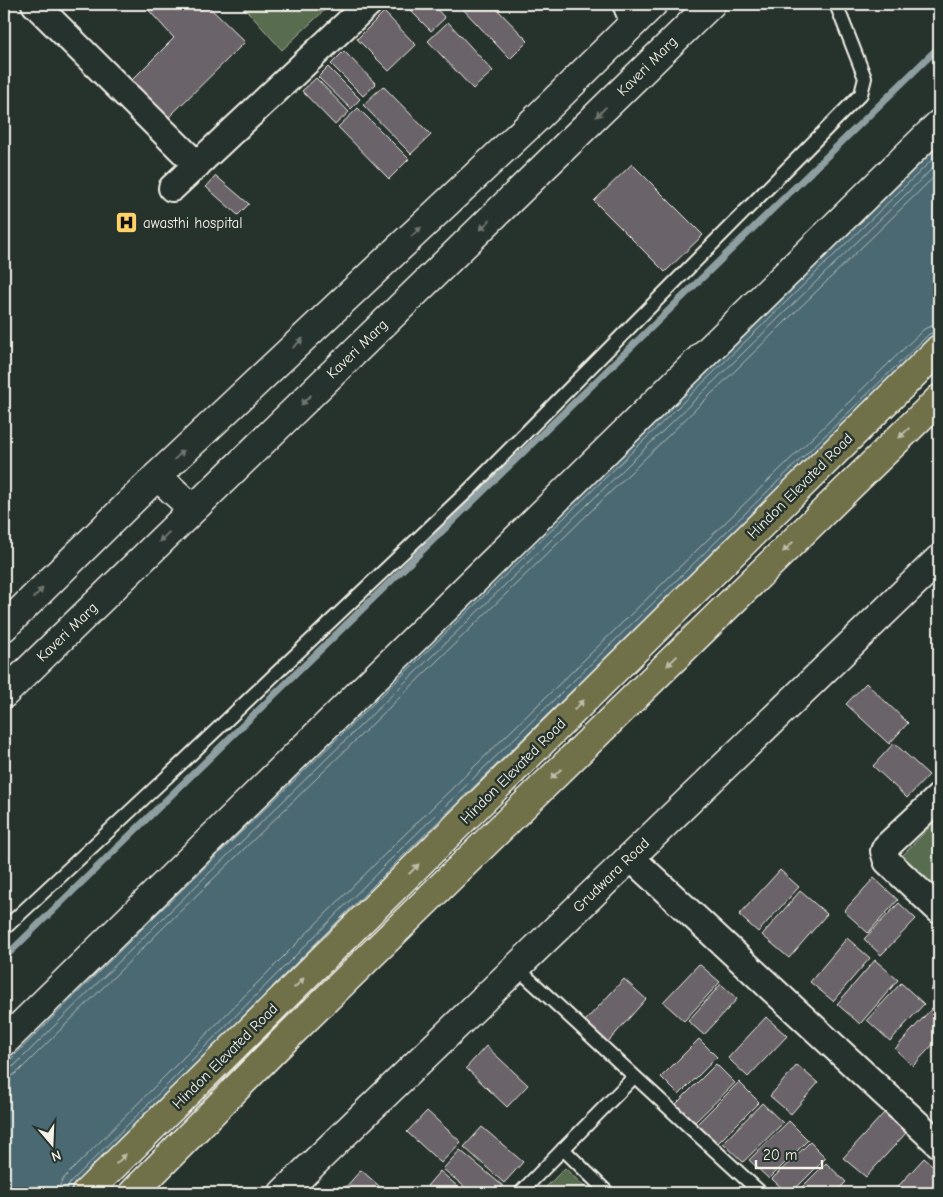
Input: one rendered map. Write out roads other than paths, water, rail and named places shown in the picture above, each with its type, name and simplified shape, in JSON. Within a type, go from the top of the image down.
[{"type":"highway","name":"Hindon Elevated Road","points":[[86,1193],[939,349]]},
{"type":"highway","name":"Hindon Elevated Road","points":[[133,1193],[272,1052],[939,399]]},
{"type":"street","points":[[35,4],[197,165]]},
{"type":"street","points":[[172,188],[368,4]]},
{"type":"street","points":[[4,627],[157,476],[538,117],[630,13],[653,4]]},
{"type":"street","name":"Kaveri Marg","points":[[4,694],[710,4]]},
{"type":"street","points":[[4,1042],[939,124]]},
{"type":"street","points":[[157,476],[193,508]]},
{"type":"street","name":"Grudwara Road","points":[[284,1193],[939,559]]},
{"type":"street","points":[[939,797],[884,851],[887,861],[939,910]]},
{"type":"street","points":[[630,857],[939,1144]]},
{"type":"lane","points":[[4,929],[170,775],[470,489],[861,94],[865,78],[836,4]]},
{"type":"lane","points":[[516,968],[760,1193]]},
{"type":"lane","points":[[520,1193],[634,1077]]},
{"type":"lane","points":[[563,1150],[608,1193]]},
{"type":"water","points":[[939,146],[939,340],[76,1193],[4,1193],[4,1060],[151,914]]},
{"type":"waterway","points":[[4,958],[939,47]]},
{"type":"place","name":"awasthi hospital","points":[[127,223]]}]
